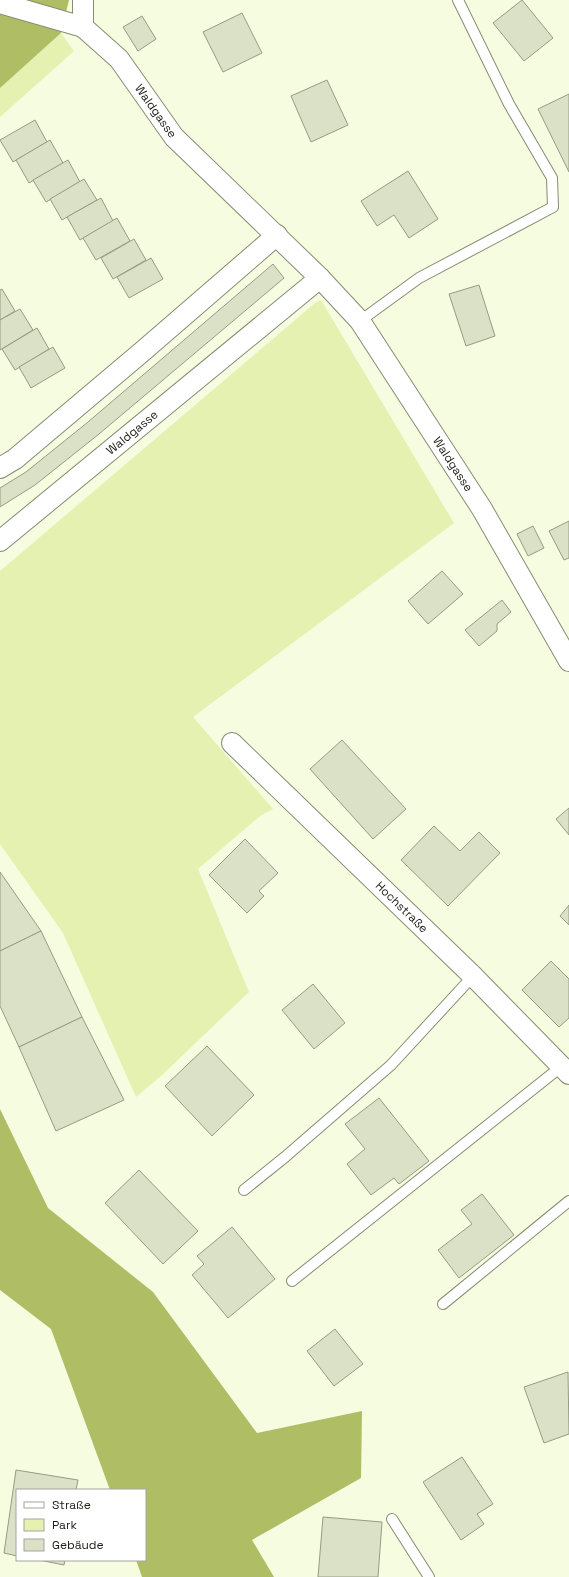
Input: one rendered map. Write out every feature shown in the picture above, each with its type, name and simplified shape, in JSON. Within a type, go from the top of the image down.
[{"type":"street","points":[[0,3],[83,27],[83,0]]},
{"type":"street","name":"Waldgasse","points":[[83,27],[119,59],[174,136],[277,235],[360,321],[482,509],[569,661]]},
{"type":"street","points":[[0,468],[14,459],[138,356],[277,235]]},
{"type":"street","name":"Waldgasse","points":[[0,541],[320,278]]},
{"type":"street","name":"Hochstraße","points":[[232,743],[473,976],[565,1070]]},
{"type":"lane","points":[[360,321],[419,278],[553,207],[552,178],[510,104],[458,0]]},
{"type":"lane","points":[[244,1190],[391,1066],[473,976]]},
{"type":"lane","points":[[292,1281],[565,1070]]},
{"type":"lane","points":[[443,1304],[569,1201]]},
{"type":"lane","points":[[392,1519],[429,1577]]},
{"type":"green space","points":[[0,0],[69,0],[61,33],[0,88]]},
{"type":"green space","points":[[61,33],[74,51],[0,117],[0,88]]},
{"type":"green space","points":[[321,300],[454,523],[193,717],[273,809],[260,816],[198,869],[249,992],[161,1076],[136,1097],[63,933],[0,844],[0,571],[315,303]]},
{"type":"green space","points":[[0,1109],[48,1208],[153,1292],[257,1433],[362,1411],[361,1478],[252,1540],[274,1577],[142,1577],[136,1561],[146,1561],[146,1489],[110,1489],[51,1329],[0,1290]]},
{"type":"building","points":[[522,0],[553,38],[524,61],[493,23]]},
{"type":"building","points":[[242,13],[262,53],[223,72],[203,32]]},
{"type":"building","points":[[142,16],[156,39],[138,51],[123,27]]},
{"type":"building","points":[[327,80],[348,125],[311,142],[291,96]]},
{"type":"building","points":[[569,94],[569,172],[538,109]]},
{"type":"building","points":[[35,120],[47,142],[13,162],[0,140]]},
{"type":"building","points":[[50,140],[63,163],[29,183],[16,160]]},
{"type":"building","points":[[68,160],[80,182],[46,202],[33,180]]},
{"type":"building","points":[[408,171],[438,219],[409,238],[394,215],[377,226],[361,201]]},
{"type":"building","points":[[84,179],[97,200],[62,220],[50,199]]},
{"type":"building","points":[[101,198],[113,221],[80,240],[67,217]]},
{"type":"building","points":[[117,218],[130,241],[96,260],[83,238]]},
{"type":"building","points":[[134,239],[146,260],[113,279],[101,258]]},
{"type":"building","points":[[151,258],[163,279],[129,298],[117,277]]},
{"type":"building","points":[[273,264],[284,278],[99,434],[35,485],[0,507],[0,488],[26,472],[88,422]]},
{"type":"building","points":[[479,285],[495,336],[466,346],[449,294]]},
{"type":"building","points":[[2,289],[15,311],[0,320],[0,290]]},
{"type":"building","points":[[20,309],[33,330],[0,350],[0,320]]},
{"type":"building","points":[[37,328],[49,349],[15,370],[2,349]]},
{"type":"building","points":[[53,347],[65,368],[31,388],[19,367]]},
{"type":"building","points":[[569,521],[569,558],[564,560],[549,531]]},
{"type":"building","points":[[533,526],[544,548],[528,556],[517,534]]},
{"type":"building","points":[[442,571],[463,594],[428,624],[408,601]]},
{"type":"building","points":[[502,600],[511,612],[497,624],[497,631],[479,646],[465,630]]},
{"type":"building","points":[[342,740],[406,809],[373,839],[310,769]]},
{"type":"building","points":[[569,808],[569,835],[556,819]]},
{"type":"building","points":[[434,826],[460,851],[479,832],[500,853],[448,906],[401,860]]},
{"type":"building","points":[[245,839],[278,873],[259,891],[264,896],[247,913],[209,875]]},
{"type":"building","points":[[0,872],[41,931],[0,951]]},
{"type":"building","points":[[569,905],[569,925],[560,916]]},
{"type":"building","points":[[41,931],[82,1017],[19,1047],[0,1006],[0,951]]},
{"type":"building","points":[[551,961],[569,979],[569,1018],[559,1027],[522,990]]},
{"type":"building","points":[[313,984],[345,1023],[314,1049],[282,1010]]},
{"type":"building","points":[[82,1017],[124,1100],[56,1131],[19,1047]]},
{"type":"building","points":[[207,1046],[254,1095],[212,1136],[165,1086]]},
{"type":"building","points":[[379,1098],[429,1161],[399,1184],[394,1178],[371,1195],[347,1164],[365,1149],[345,1124]]},
{"type":"building","points":[[139,1170],[198,1231],[163,1264],[105,1203]]},
{"type":"building","points":[[482,1194],[514,1235],[459,1278],[438,1250],[472,1224],[461,1210]]},
{"type":"building","points":[[232,1227],[275,1279],[228,1318],[192,1275],[204,1264],[197,1256]]},
{"type":"building","points":[[335,1329],[363,1364],[334,1386],[307,1351]]},
{"type":"building","points":[[568,1372],[569,1434],[544,1443],[524,1387]]},
{"type":"building","points":[[462,1457],[493,1504],[477,1514],[484,1524],[461,1540],[423,1482]]},
{"type":"building","points":[[16,1470],[78,1480],[76,1489],[16,1489],[16,1556],[4,1553]]},
{"type":"building","points":[[323,1517],[382,1522],[378,1577],[318,1577]]},
{"type":"building","points":[[44,1561],[65,1561],[64,1565]]}]
